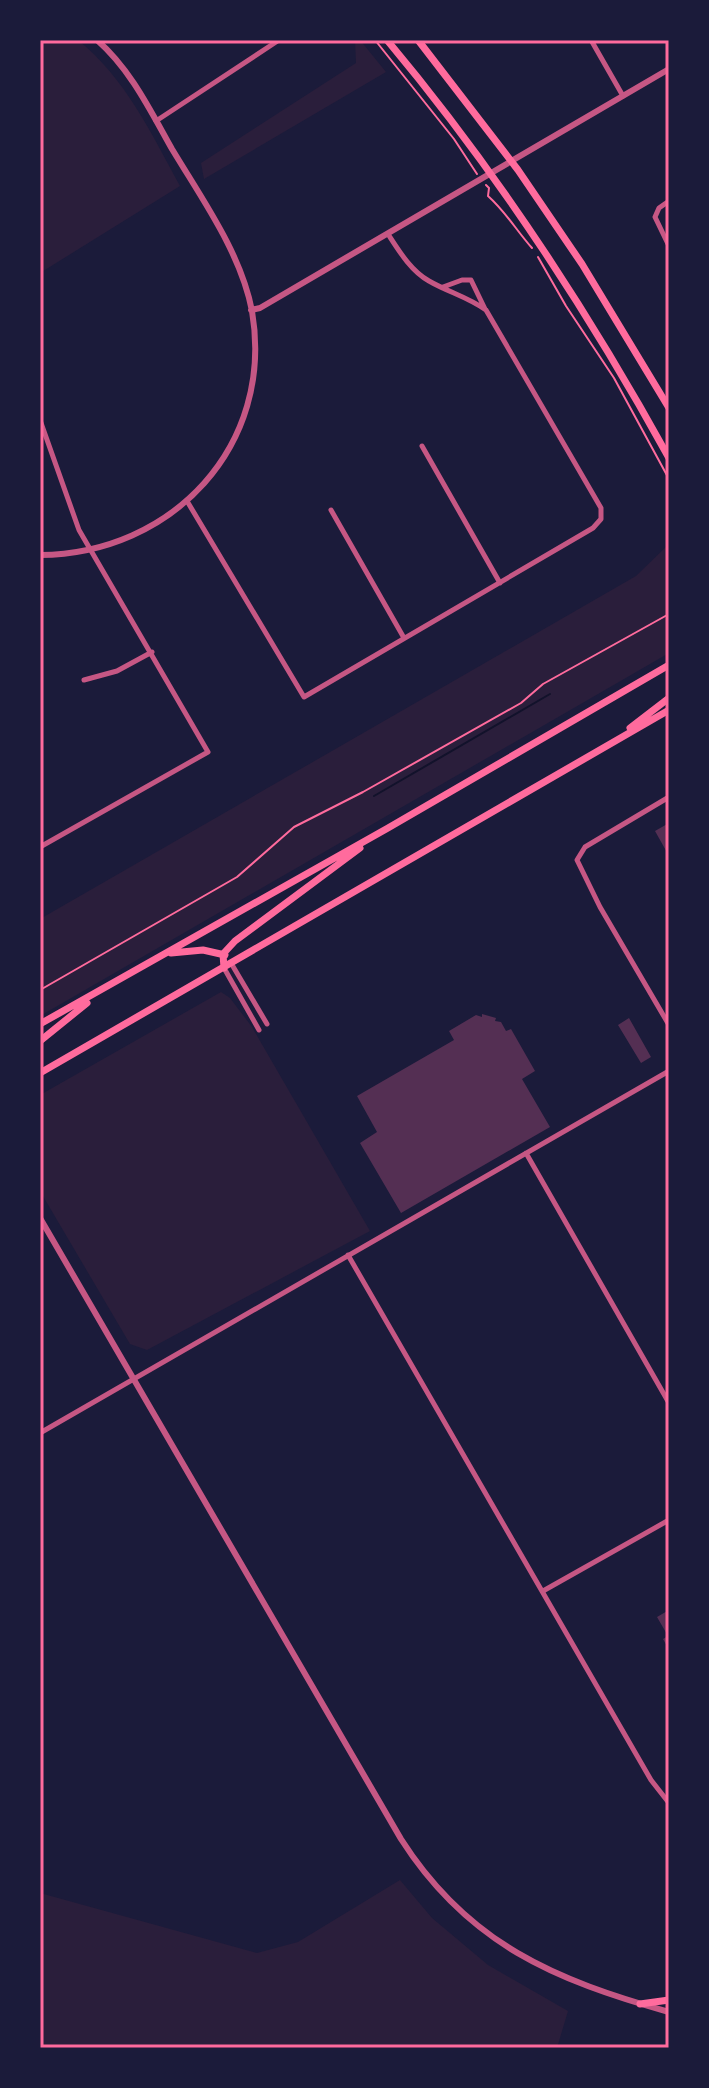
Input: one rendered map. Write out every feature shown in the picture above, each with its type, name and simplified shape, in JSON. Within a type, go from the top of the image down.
[{"type":"main road","points":[[387,40],[490,173],[590,322],[669,458]]},
{"type":"main road","points":[[418,40],[512,161],[582,264],[669,408]]},
{"type":"main road","points":[[40,1023],[388,828],[669,665]]},
{"type":"main road","points":[[608,745],[669,698]]},
{"type":"main road","points":[[40,1073],[669,710]]},
{"type":"main road","points":[[135,970],[186,950],[223,954],[258,924],[388,828]]},
{"type":"main road","points":[[223,954],[227,966]]},
{"type":"main road","points":[[40,1041],[100,991]]},
{"type":"main road","points":[[640,2004],[669,2000]]},
{"type":"street","points":[[40,555],[110,546],[138,534],[187,501],[214,471],[233,442],[252,382],[255,350],[251,310],[237,263],[135,83],[97,40]]},
{"type":"street","points":[[156,121],[279,40]]},
{"type":"street","points":[[591,40],[623,96]]},
{"type":"street","points":[[251,310],[260,308],[669,69]]},
{"type":"street","points":[[669,201],[655,215],[656,225],[669,246]]},
{"type":"street","points":[[388,234],[413,269],[426,280],[474,301],[486,310]]},
{"type":"street","points":[[187,501],[304,697],[593,528],[601,519],[601,508],[471,280],[442,287]]},
{"type":"street","points":[[40,420],[79,530],[208,752],[40,847]]},
{"type":"street","points":[[422,446],[500,583]]},
{"type":"street","points":[[331,510],[404,638]]},
{"type":"street","points":[[84,680],[117,671],[152,652]]},
{"type":"street","points":[[669,797],[585,847],[579,852],[577,860],[600,907],[669,1025]]},
{"type":"street","points":[[227,966],[267,1024]]},
{"type":"street","points":[[227,966],[259,1030]]},
{"type":"street","points":[[40,1433],[669,1071]]},
{"type":"street","points":[[526,1153],[669,1403]]},
{"type":"street","points":[[40,1218],[362,1773],[424,1872],[468,1918],[520,1955],[581,1985],[669,2012]]},
{"type":"street","points":[[348,1255],[651,1780],[669,1803]]},
{"type":"street","points":[[543,1591],[669,1520]]},
{"type":"path","points":[[375,40],[454,139],[474,171]]},
{"type":"path","points":[[489,188],[488,196],[506,212],[536,254],[614,378],[669,479]]},
{"type":"path","points":[[40,990],[237,877],[294,827],[521,703],[543,684],[669,614]]},
{"type":"shaded area","points":[[40,40],[78,40],[95,55],[124,89],[180,186],[40,273]]},
{"type":"shaded area","points":[[355,40],[360,40],[386,72],[204,179],[201,163],[356,63]]},
{"type":"shaded area","points":[[669,544],[669,653],[40,1016],[40,919],[636,576]]},
{"type":"shaded area","points":[[221,992],[230,998],[252,1027],[370,1231],[147,1350],[130,1344],[40,1191],[40,1095]]},
{"type":"shaded area","points":[[400,1880],[432,1918],[488,1965],[568,2011],[557,2048],[40,2048],[40,1893],[257,1953],[298,1942]]},
{"type":"building","points":[[669,823],[669,856],[655,831]]},
{"type":"building","points":[[482,1014],[496,1018],[495,1021],[501,1022],[506,1031],[511,1029],[535,1071],[522,1079],[550,1127],[401,1213],[360,1143],[377,1132],[357,1096],[454,1040],[449,1031],[476,1015],[482,1017]]},
{"type":"building","points":[[629,1018],[651,1057],[641,1063],[618,1025]]},
{"type":"building","points":[[669,1610],[669,1650],[663,1639],[668,1636],[657,1617]]},
{"type":"waterway","points":[[374,796],[550,694]]}]
